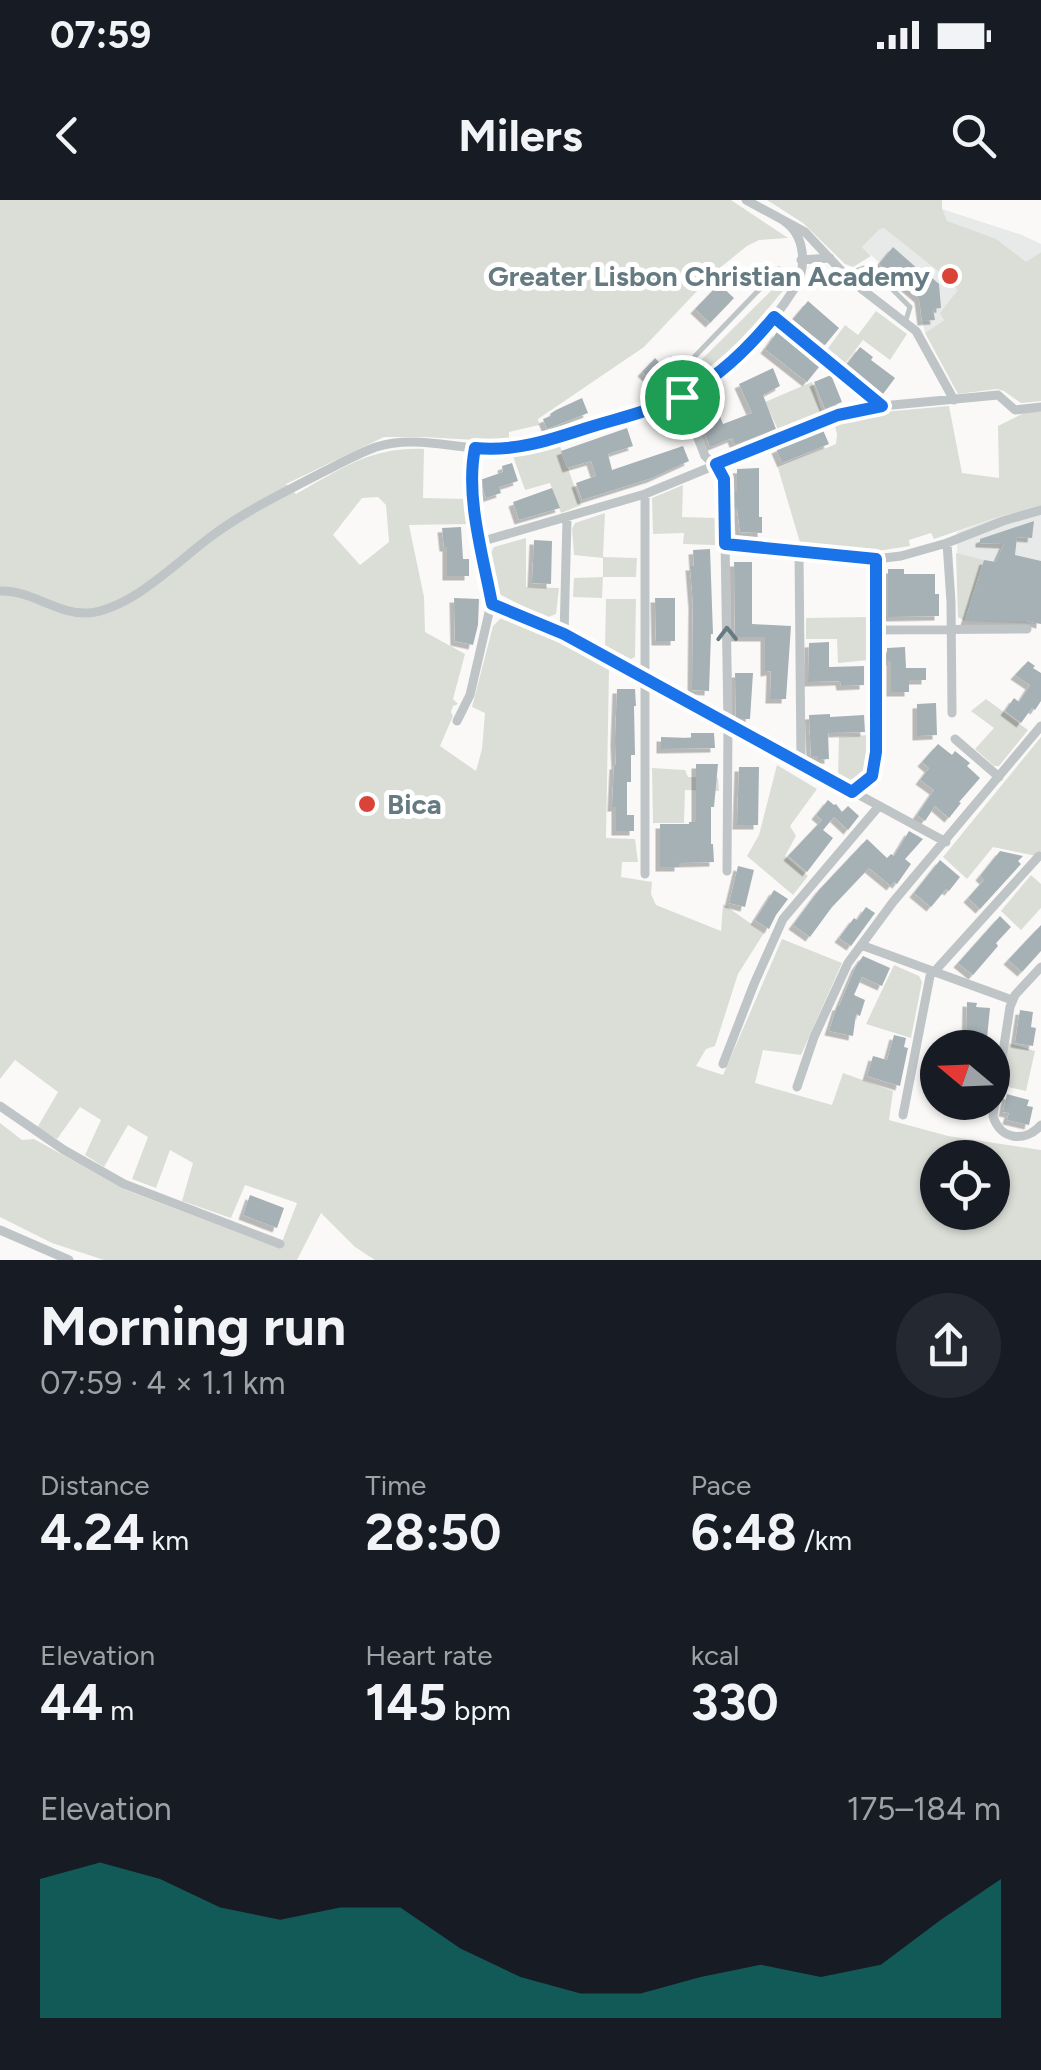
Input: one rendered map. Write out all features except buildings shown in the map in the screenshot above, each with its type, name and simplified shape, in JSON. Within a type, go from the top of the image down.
[{"type":"street","points":[[746,200],[807,234],[846,275],[916,331],[954,400]]},
{"type":"street","points":[[0,590],[25,593],[76,612],[99,611],[165,575],[210,536],[276,496],[369,450],[408,442],[517,448],[682,397],[731,364],[796,287],[801,246],[798,234],[784,220]]},
{"type":"street","points":[[801,260],[830,258]]},
{"type":"street","points":[[774,317],[882,406]]},
{"type":"street","points":[[480,542],[645,494],[838,415],[882,406],[998,395],[1015,410],[1041,407]]},
{"type":"street","points":[[682,397],[705,456],[716,464],[724,479],[727,871]]},
{"type":"street","points":[[458,721],[470,696],[492,604],[472,476],[475,448]]},
{"type":"street","points":[[645,494],[645,874]]},
{"type":"street","points":[[725,544],[876,559],[947,543],[1041,510]]},
{"type":"street","points":[[564,634],[567,518]]},
{"type":"street","points":[[947,543],[952,713]]},
{"type":"street","points":[[798,552],[800,763]]},
{"type":"street","points":[[852,792],[872,776],[876,752],[876,559]]},
{"type":"street","points":[[492,604],[564,634],[946,842]]},
{"type":"street","points":[[876,630],[1028,629]]},
{"type":"street","points":[[797,1087],[814,1037],[848,963],[893,902],[1041,726]]},
{"type":"street","points":[[955,739],[999,777]]},
{"type":"street","points":[[723,1064],[783,919],[879,806]]},
{"type":"street","points":[[904,1115],[932,971],[1038,856]]},
{"type":"street","points":[[861,945],[1012,1000]]},
{"type":"street","points":[[1041,967],[1012,1000],[994,1116],[996,1126],[1011,1137],[1023,1138],[1041,1125]]},
{"type":"street","points":[[0,1106],[64,1150],[124,1184],[280,1244]]},
{"type":"street","points":[[0,1230],[70,1260]]},
{"type":"lane","points":[[846,275],[868,266],[910,308],[905,323]]},
{"type":"lane","points":[[682,397],[672,380],[780,270]]},
{"type":"shaded area","points":[[0,200],[731,200],[788,238],[759,240],[747,246],[716,271],[644,347],[538,419],[539,425],[509,432],[509,442],[384,437],[286,484],[296,494],[371,456],[424,449],[423,498],[465,499],[470,524],[409,525],[424,597],[425,632],[465,654],[453,699],[458,704],[453,706],[453,716],[440,746],[476,771],[485,713],[472,707],[493,626],[502,617],[510,617],[609,669],[606,838],[635,839],[638,862],[622,862],[621,877],[652,882],[651,894],[656,905],[721,931],[723,904],[764,933],[738,974],[715,1046],[706,1049],[696,1066],[723,1075],[782,939],[842,963],[801,1055],[763,1050],[755,1083],[832,1105],[843,1073],[893,1091],[889,1120],[975,1140],[920,1140],[920,1230],[1010,1230],[1010,1145],[1041,1150],[1041,1260],[375,1260],[355,1247],[321,1213],[297,1260],[104,1260],[52,1243],[0,1217],[0,1123],[22,1140],[34,1139],[126,1190],[274,1246],[280,1247],[297,1203],[245,1185],[231,1218],[182,1201],[193,1163],[170,1150],[156,1188],[132,1179],[148,1137],[128,1125],[104,1167],[85,1155],[101,1120],[80,1107],[57,1139],[37,1128],[58,1092],[15,1060],[0,1079]],"holes":[[[378,497],[386,505],[389,542],[360,565],[333,535],[362,498]]]},
{"type":"shaded area","points":[[767,200],[942,200],[947,221],[996,239],[1026,262],[1041,252],[1041,401],[1021,403],[997,389],[958,394],[925,333],[944,320],[940,313],[958,290],[884,228],[862,247],[871,256],[853,267],[845,264],[803,223]]},
{"type":"shaded area","name":"Greater Lisbon Christian Academy","points":[[942,209],[1022,235],[1041,244],[1041,252],[925,333],[918,295],[862,247],[880,229]]},
{"type":"shaded area","points":[[782,280],[786,287],[739,344],[716,366],[684,384],[681,380]]},
{"type":"shaded area","points":[[876,311],[907,334],[890,360],[863,340],[843,366],[826,351],[845,325],[858,335]]},
{"type":"shaded area","points":[[812,382],[823,415],[779,432],[765,402]]},
{"type":"shaded area","points":[[949,406],[962,473],[999,478],[998,426],[1026,412],[1041,411],[1041,507],[934,539],[931,533],[909,540],[910,546],[877,551],[801,546],[778,468],[836,444],[834,423],[882,412]]},
{"type":"shaded area","points":[[560,446],[581,505],[561,513],[550,483],[525,490],[513,456]]},
{"type":"shaded area","points":[[683,485],[682,517],[715,518],[715,545],[683,544],[684,533],[653,534],[652,498]]},
{"type":"shaded area","points":[[1041,507],[1041,624],[965,621],[958,617],[957,532],[1000,516]]},
{"type":"shaded area","points":[[605,513],[603,557],[637,558],[636,577],[603,577],[603,558],[574,555],[572,529],[575,523]]},
{"type":"shaded area","points":[[526,538],[526,587],[559,588],[556,614],[546,618],[499,594],[490,554],[494,547]]},
{"type":"shaded area","points":[[956,553],[984,560],[965,621],[958,617]]},
{"type":"shaded area","points":[[603,577],[602,598],[573,597],[574,578]]},
{"type":"shaded area","points":[[606,599],[636,599],[635,657],[625,662],[605,646]]},
{"type":"shaded area","points":[[868,617],[869,660],[838,663],[837,639],[806,639],[806,618]]},
{"type":"shaded area","points":[[986,699],[1028,730],[999,766],[975,749],[994,728],[971,711]]},
{"type":"shaded area","points":[[870,735],[870,759],[863,774],[848,781],[838,775],[839,737]]},
{"type":"shaded area","points":[[1041,737],[1041,857],[993,847],[967,879],[943,857]]},
{"type":"shaded area","points":[[777,765],[817,789],[790,826],[796,836],[785,856],[808,876],[793,895],[747,856],[759,835]]},
{"type":"shaded area","points":[[652,768],[685,770],[688,777],[718,778],[719,791],[685,790],[684,823],[653,823]]},
{"type":"shaded area","points":[[1031,875],[1041,884],[1041,908],[1021,930],[1001,911]]},
{"type":"shaded area","points":[[894,965],[919,976],[922,982],[911,1038],[866,1024]]},
{"type":"shaded area","points":[[1010,1044],[1035,1051],[1026,1091],[1010,1088]]},
{"type":"place","name":"Greater Lisbon Christian Academy","points":[[950,276]]},
{"type":"place","name":"Bica","points":[[367,804]]},
{"type":"route","points":[[774,317],[882,406],[838,415],[716,464],[724,479],[725,544],[876,559],[876,752],[872,776],[852,792],[564,634],[492,604],[472,486],[475,448],[517,448],[540,443],[682,397],[731,364],[774,317]]}]
